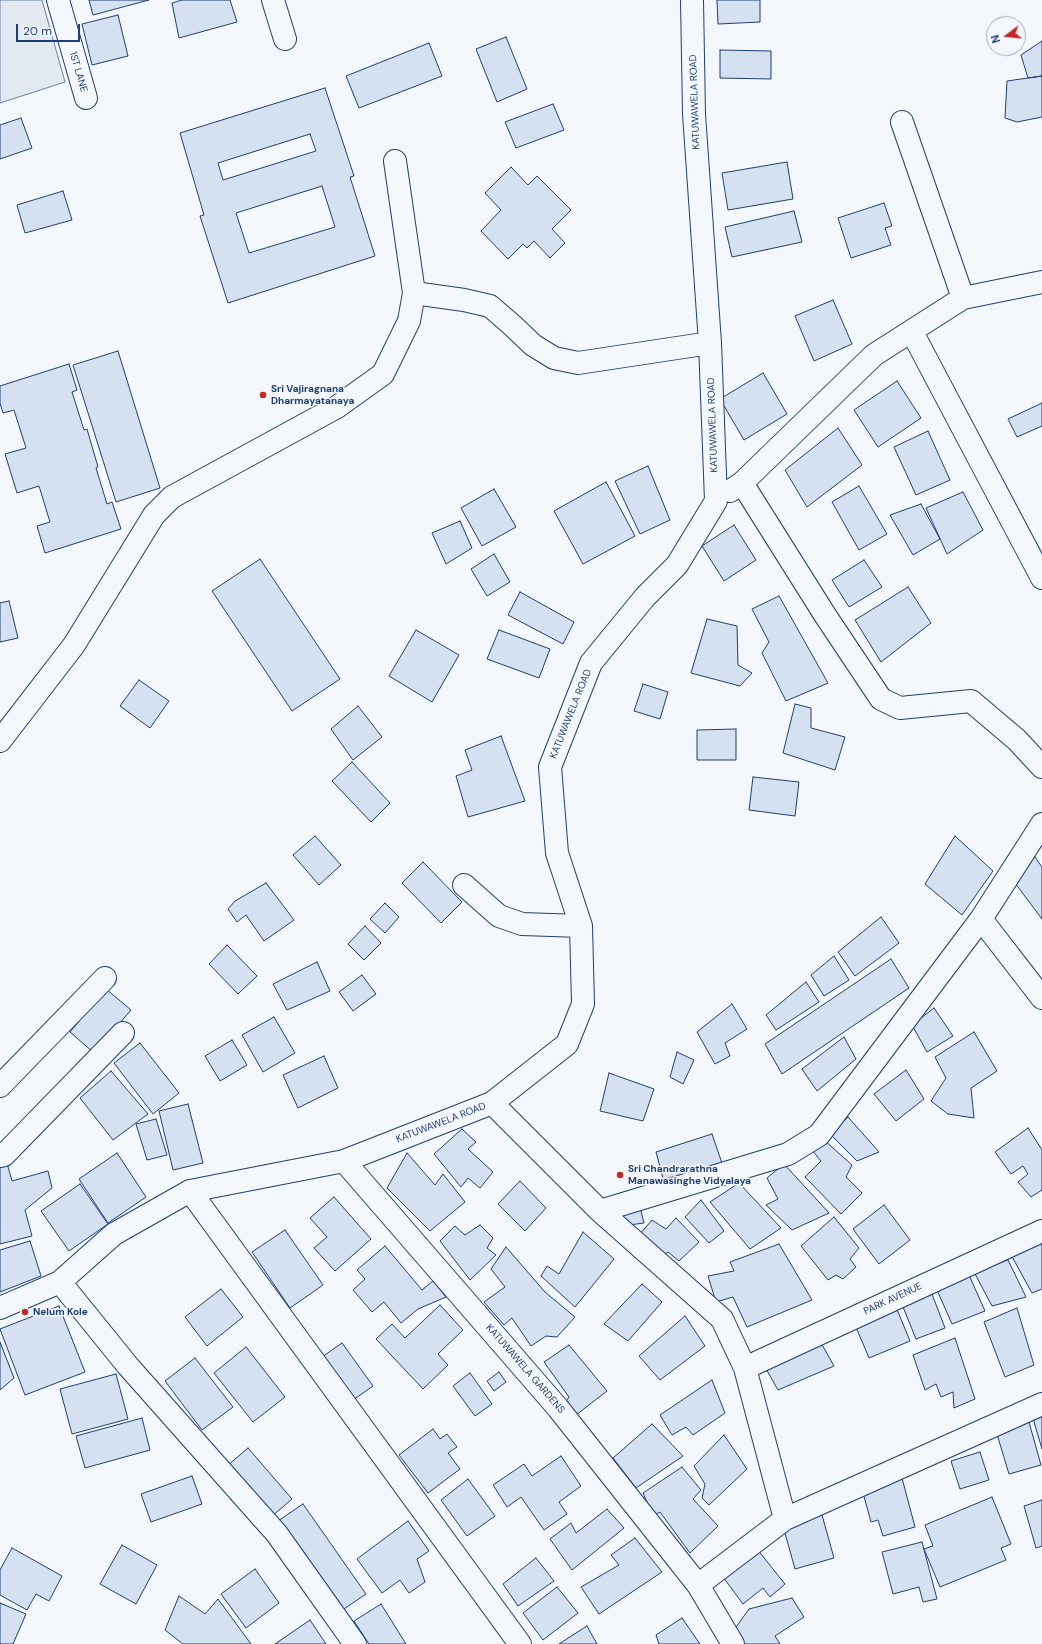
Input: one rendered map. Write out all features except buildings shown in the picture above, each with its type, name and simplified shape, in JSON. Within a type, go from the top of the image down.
[{"type":"street","name":"1ST LANE","points":[[58,0],[86,98]]},
{"type":"street","points":[[273,0],[285,39]]},
{"type":"street","name":"KATUWAWELA ROAD","points":[[0,1308],[60,1282],[114,1234],[190,1192],[344,1161],[492,1104],[567,1044],[583,1004],[581,926],[557,853],[550,767],[591,663],[645,597],[677,565],[716,501],[710,343],[694,114],[692,0]]},
{"type":"street","points":[[902,122],[963,298]]},
{"type":"street","points":[[0,741],[74,645],[154,515],[172,497],[337,407],[383,374],[409,321],[414,293],[395,161]]},
{"type":"street","points":[[716,501],[742,483],[874,355],[963,298],[1042,282]]},
{"type":"street","points":[[414,293],[464,300],[490,306],[533,345],[554,358],[578,363],[710,343]]},
{"type":"street","points":[[912,332],[1042,578]]},
{"type":"street","points":[[742,483],[825,615],[881,699],[900,708],[971,701],[1017,740],[1042,767]]},
{"type":"street","points":[[600,1210],[788,1154],[819,1135],[981,919],[1042,824]]},
{"type":"street","points":[[464,885],[499,916],[522,924],[581,926]]},
{"type":"street","points":[[981,919],[1042,998]]},
{"type":"street","points":[[0,1086],[105,978]]},
{"type":"street","points":[[0,1156],[4,1156],[123,1033]]},
{"type":"street","points":[[492,1104],[600,1210],[722,1319],[745,1368],[785,1519]]},
{"type":"street","name":"KATUWAWELA GARDENS","points":[[344,1161],[558,1408],[698,1585],[733,1644]]},
{"type":"street","points":[[190,1192],[520,1644]]},
{"type":"street","name":"PARK AVENUE","points":[[745,1368],[1042,1231]]},
{"type":"street","points":[[60,1282],[128,1366],[278,1534],[355,1644]]},
{"type":"street","points":[[698,1585],[785,1519],[1042,1404]]},
{"type":"shaded area","points":[[0,0],[42,0],[65,82],[0,103]]},
{"type":"place","name":"Sri Vajiragnana Dharmayatanaya","points":[[263,395]]},
{"type":"place","name":"Sri Chandrarathna Manawasinghe Vidyalaya","points":[[620,1175]]},
{"type":"place","name":"Nelum Kole","points":[[25,1312]]}]
